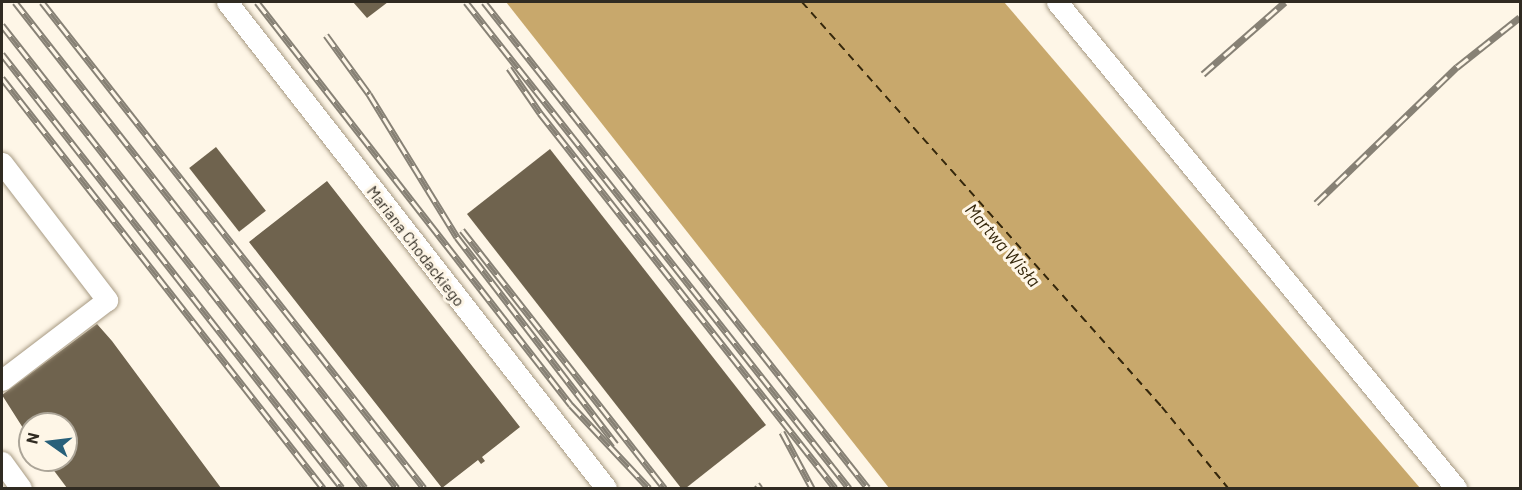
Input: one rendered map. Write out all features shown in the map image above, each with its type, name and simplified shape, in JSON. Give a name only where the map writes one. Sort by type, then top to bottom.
[{"type":"street","name":"Mariana Chodackiego","points":[[227,2],[606,489]]},
{"type":"street","points":[[1057,2],[1456,489]]},
{"type":"street","points":[[2,163],[106,300],[2,380]]},
{"type":"street","points":[[2,462],[21,489]]},
{"type":"water","name":"Martwa Wisła","points":[[506,2],[1004,2],[1420,488],[889,488]]},
{"type":"building","points":[[353,2],[388,2],[367,18]]},
{"type":"building","points":[[216,147],[266,211],[239,232],[189,168]]},
{"type":"building","points":[[550,149],[766,425],[686,488],[681,488],[467,214]]},
{"type":"building","points":[[327,181],[520,427],[482,457],[485,461],[481,464],[478,460],[442,488],[249,242]]},
{"type":"building","points":[[97,324],[221,488],[67,488],[55,472],[78,472],[78,412],[18,412],[18,420],[2,395]]},
{"type":"ferry route","points":[[802,2],[1162,407],[1228,488]]},
{"type":"railway","points":[[15,2],[397,488]]},
{"type":"railway","points":[[42,2],[424,488]]},
{"type":"railway","points":[[257,2],[571,405],[649,488]]},
{"type":"railway","points":[[466,2],[849,488]]},
{"type":"railway","points":[[484,2],[868,488]]},
{"type":"railway","points":[[1203,74],[1285,2]]},
{"type":"railway","points":[[1316,203],[1457,67],[1520,17]]},
{"type":"railway","points":[[2,25],[365,488]]},
{"type":"railway","points":[[326,35],[369,94],[457,237],[616,444]]},
{"type":"railway","points":[[2,54],[342,488]]},
{"type":"railway","points":[[509,68],[540,113],[835,488]]},
{"type":"railway","points":[[2,78],[323,488]]},
{"type":"railway","points":[[462,230],[664,488]]},
{"type":"railway","points":[[782,432],[812,488]]},
{"type":"railway","points":[[757,484],[760,488]]}]
